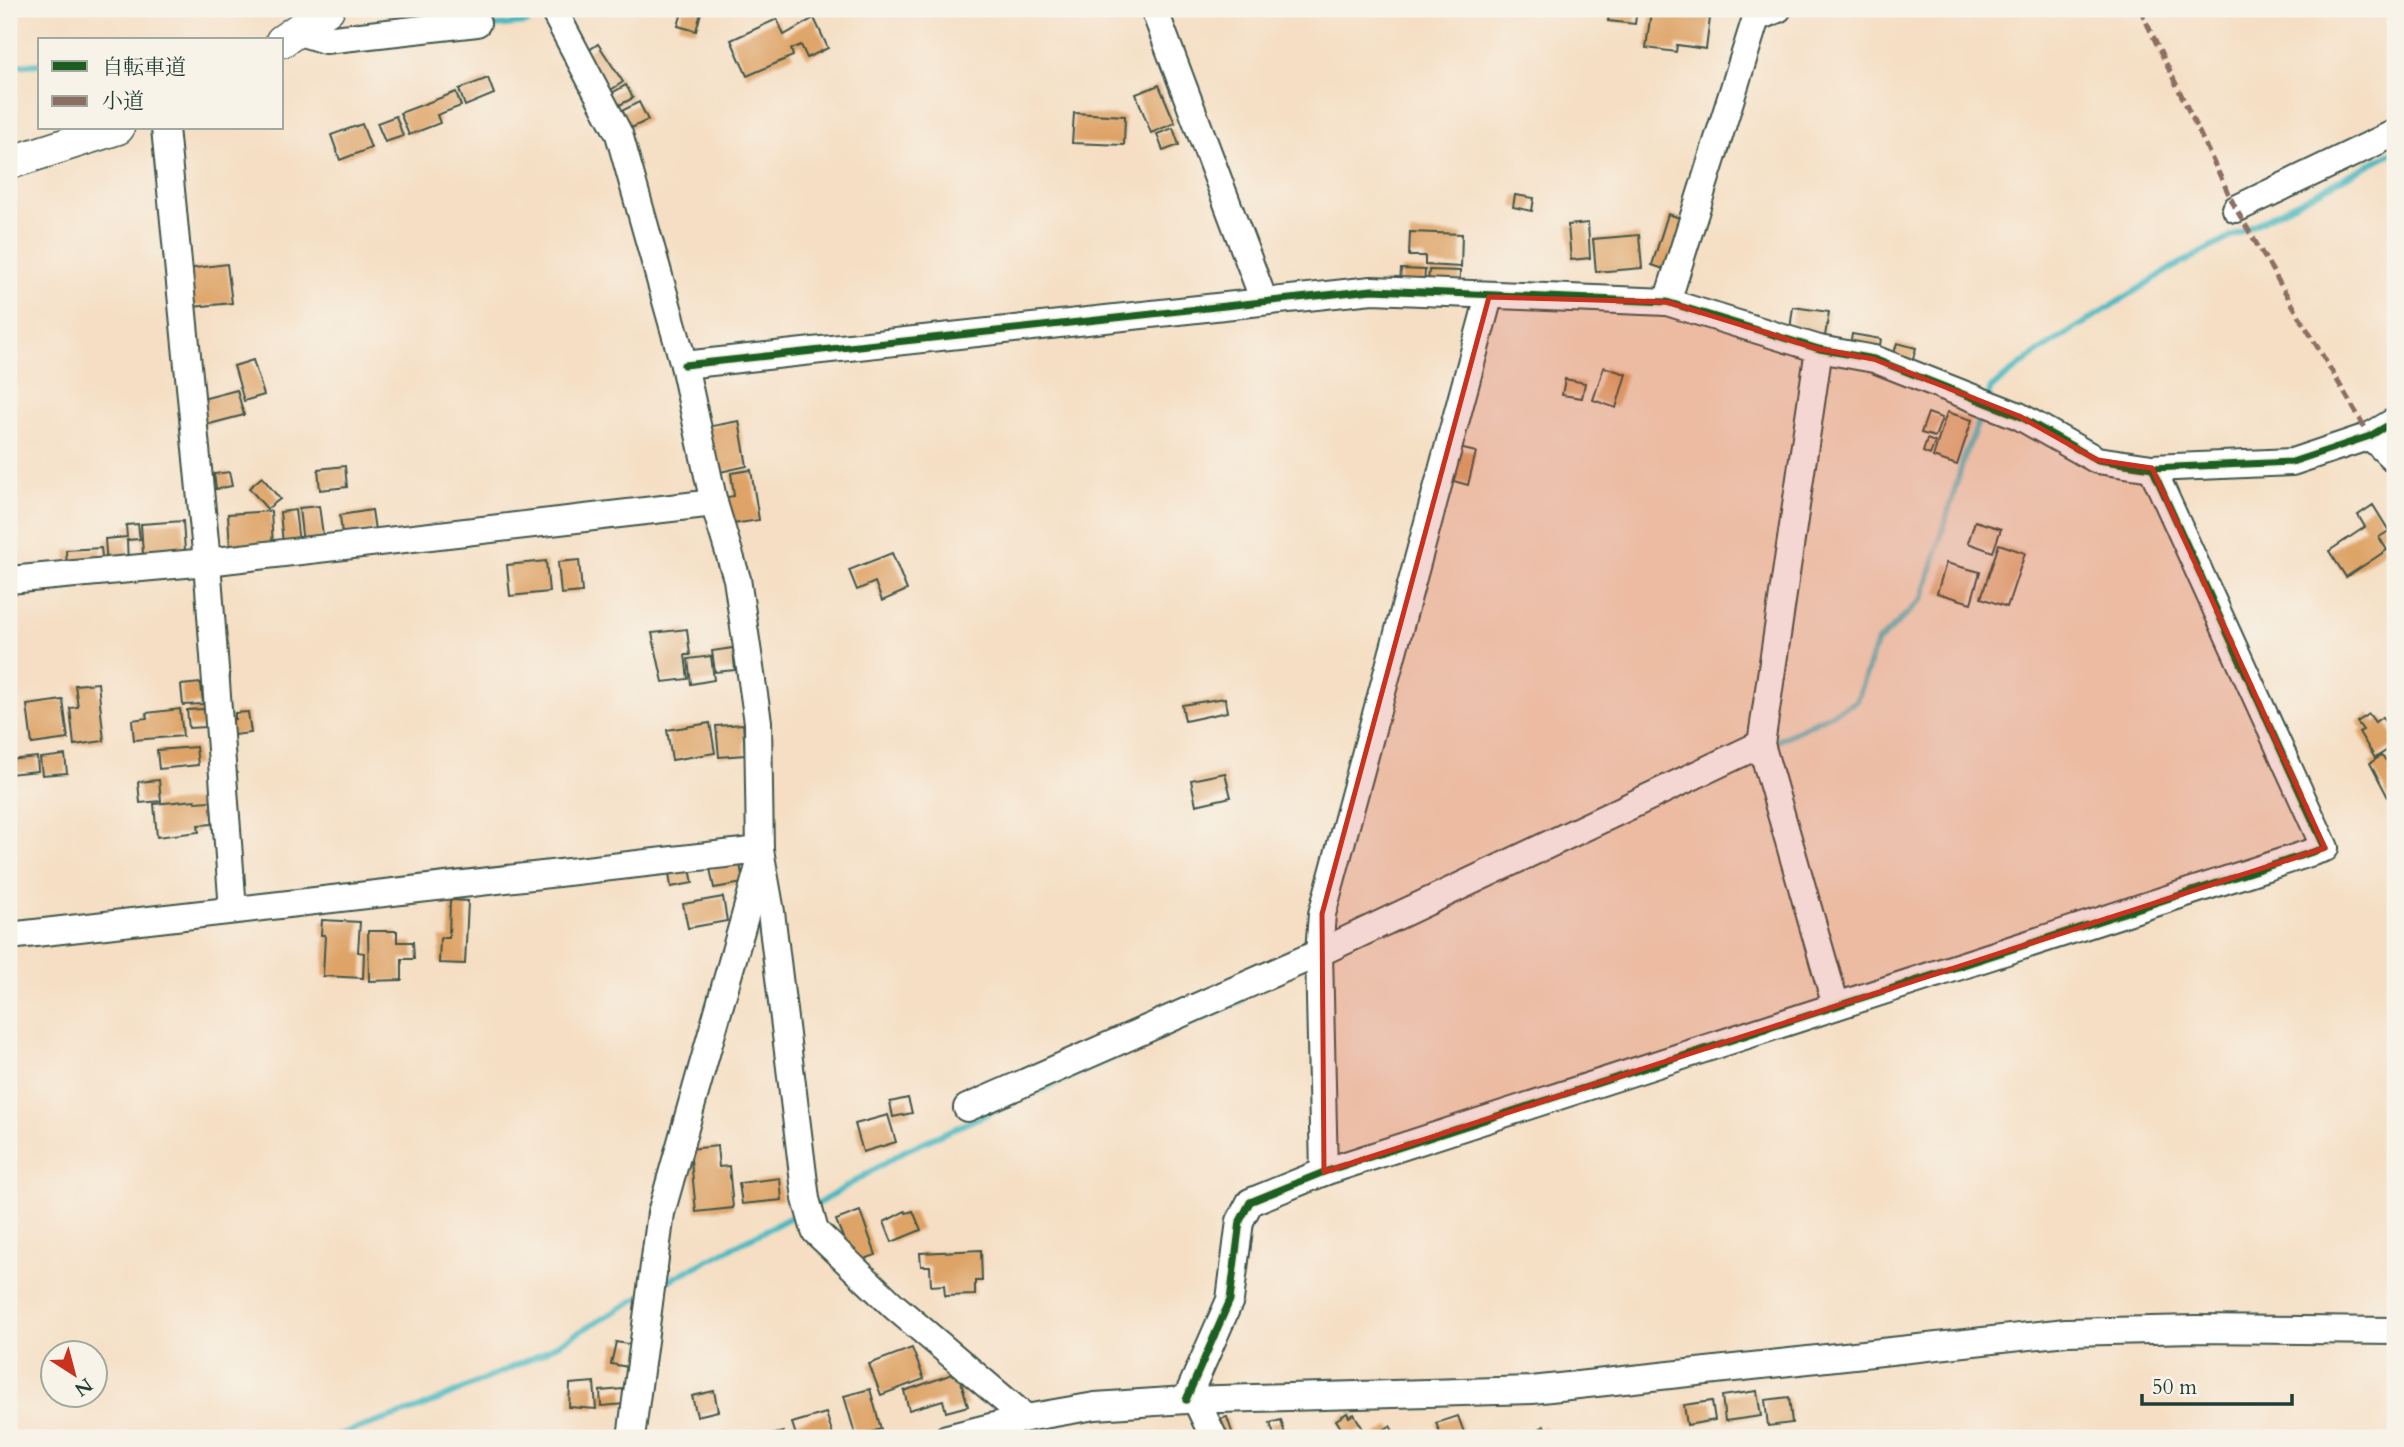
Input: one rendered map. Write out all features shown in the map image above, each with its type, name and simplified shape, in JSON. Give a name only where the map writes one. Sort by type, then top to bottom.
[{"type":"main road","points":[[289,36],[328,9]]},
{"type":"main road","points":[[9,163],[112,130]]},
{"type":"street","points":[[553,9],[619,134],[684,365],[714,503],[737,579],[758,722],[761,854],[771,912],[806,1199],[816,1231],[895,1307],[1026,1418]]},
{"type":"street","points":[[1154,9],[1264,301]]},
{"type":"street","points":[[1668,302],[1756,18],[1778,9]]},
{"type":"street","points":[[289,36],[325,40],[477,23]]},
{"type":"street","points":[[164,130],[207,562],[233,910]]},
{"type":"street","points":[[2236,209],[2395,133]]},
{"type":"street","points":[[684,365],[1372,290],[1489,297],[1668,302],[1819,349],[1874,359],[2007,411],[2097,460],[2152,468],[2292,462],[2370,436],[2395,421]]},
{"type":"street","points":[[1324,1171],[1319,953],[1322,914],[1489,297]]},
{"type":"street","points":[[1819,349],[1761,744],[1836,1006]]},
{"type":"street","points":[[2370,436],[2395,460]]},
{"type":"street","points":[[1191,1400],[1230,1300],[1240,1221],[1250,1202],[1324,1171],[2325,848],[2152,468]]},
{"type":"street","points":[[9,580],[207,562],[714,503]]},
{"type":"street","points":[[967,1108],[1319,953],[1761,744]]},
{"type":"street","points":[[9,936],[761,854]]},
{"type":"street","points":[[631,1438],[661,1213],[761,854]]},
{"type":"street","points":[[947,1438],[1026,1418],[1095,1406],[1191,1400],[1532,1390],[2066,1332],[2194,1329],[2395,1331]]},
{"type":"street","points":[[1191,1400],[1214,1438]]},
{"type":"highlighted area","points":[[1489,297],[1667,302],[1819,349],[1874,359],[2019,416],[2097,460],[2152,468],[2325,848],[1324,1172],[1322,914]]},
{"type":"building","points":[[683,9],[702,9],[696,31],[678,26]]},
{"type":"building","points":[[1610,9],[1637,9],[1635,24],[1608,21]]},
{"type":"building","points":[[1651,11],[1710,18],[1706,49],[1677,45],[1676,52],[1646,48]]},
{"type":"building","points":[[814,18],[828,48],[807,58],[801,45],[791,49],[793,56],[747,76],[731,40],[777,19],[784,35]]},
{"type":"building","points":[[598,44],[623,82],[606,93],[582,55]]},
{"type":"building","points":[[488,78],[494,94],[465,106],[459,89]]},
{"type":"building","points":[[626,85],[633,98],[612,109],[605,97]]},
{"type":"building","points":[[1159,85],[1175,123],[1151,133],[1136,94]]},
{"type":"building","points":[[456,92],[461,106],[437,115],[440,123],[409,135],[400,113]]},
{"type":"building","points":[[639,102],[648,120],[619,134],[610,117]]},
{"type":"building","points":[[1074,113],[1125,116],[1124,145],[1072,143]]},
{"type":"building","points":[[396,116],[403,136],[385,142],[377,123]]},
{"type":"building","points":[[362,124],[371,148],[340,160],[331,135]]},
{"type":"building","points":[[1173,128],[1179,145],[1163,151],[1157,134]]},
{"type":"building","points":[[1515,195],[1534,198],[1532,211],[1513,207]]},
{"type":"building","points":[[1668,214],[1689,221],[1673,272],[1652,265]]},
{"type":"building","points":[[1588,223],[1590,258],[1571,260],[1568,225]]},
{"type":"building","points":[[1410,232],[1462,234],[1461,267],[1425,265],[1425,256],[1409,256]]},
{"type":"building","points":[[1639,235],[1642,268],[1596,272],[1593,239]]},
{"type":"building","points":[[227,264],[232,303],[183,308],[179,270]]},
{"type":"building","points":[[1401,269],[1425,270],[1423,301],[1399,300]]},
{"type":"building","points":[[1429,270],[1460,271],[1459,301],[1427,299]]},
{"type":"building","points":[[1793,307],[1829,312],[1824,342],[1789,337]]},
{"type":"building","points":[[1852,334],[1881,339],[1878,357],[1849,352]]},
{"type":"building","points":[[1897,343],[1916,348],[1910,369],[1891,363]]},
{"type":"building","points":[[253,360],[264,395],[244,401],[234,366]]},
{"type":"building","points":[[1604,367],[1626,374],[1616,408],[1593,400]]},
{"type":"building","points":[[1565,379],[1585,383],[1582,398],[1562,395]]},
{"type":"building","points":[[237,390],[244,415],[198,427],[191,402]]},
{"type":"building","points":[[1947,412],[1972,420],[1957,465],[1933,457]]},
{"type":"building","points":[[1928,413],[1942,418],[1935,437],[1921,433]]},
{"type":"building","points":[[739,421],[747,466],[720,472],[717,455],[707,457],[702,428]]},
{"type":"building","points":[[1927,439],[1935,442],[1930,455],[1923,452]]},
{"type":"building","points":[[1459,448],[1476,452],[1468,485],[1450,480]]},
{"type":"building","points":[[345,466],[347,487],[320,490],[318,469]]},
{"type":"building","points":[[751,470],[759,520],[726,525],[722,498],[734,496],[731,473]]},
{"type":"building","points":[[229,472],[232,486],[216,489],[214,474]]},
{"type":"building","points":[[262,477],[280,499],[267,509],[249,488]]},
{"type":"building","points":[[2373,505],[2389,531],[2379,537],[2387,550],[2346,577],[2329,551],[2365,527],[2358,515]]},
{"type":"building","points":[[319,506],[324,542],[303,544],[299,508]]},
{"type":"building","points":[[295,510],[299,542],[283,544],[280,512]]},
{"type":"building","points":[[372,510],[375,530],[342,535],[340,515]]},
{"type":"building","points":[[271,511],[273,546],[230,549],[228,514]]},
{"type":"building","points":[[183,521],[185,551],[143,554],[141,524]]},
{"type":"building","points":[[1975,521],[2001,529],[1993,552],[1968,543]]},
{"type":"building","points":[[138,524],[140,539],[127,540],[128,563],[107,565],[105,539],[127,537],[126,525]]},
{"type":"building","points":[[1999,544],[2025,553],[2007,607],[1981,598]]},
{"type":"building","points":[[101,548],[103,565],[67,568],[66,550]]},
{"type":"building","points":[[892,553],[907,590],[882,601],[875,582],[857,590],[849,570]]},
{"type":"building","points":[[579,560],[582,592],[561,594],[558,562]]},
{"type":"building","points":[[546,561],[549,592],[510,596],[507,565]]},
{"type":"building","points":[[1946,563],[1980,572],[1971,603],[1937,593]]},
{"type":"building","points":[[687,629],[690,655],[685,655],[688,679],[663,682],[652,633]]},
{"type":"building","points":[[733,648],[735,670],[715,672],[712,651]]},
{"type":"building","points":[[711,656],[714,680],[691,684],[688,659]]},
{"type":"building","points":[[98,683],[104,741],[74,745],[70,708],[78,707],[75,685]]},
{"type":"building","points":[[201,683],[203,704],[183,705],[181,685]]},
{"type":"building","points":[[1225,698],[1227,712],[1185,721],[1182,705]]},
{"type":"building","points":[[63,700],[68,739],[32,744],[27,705]]},
{"type":"building","points":[[180,709],[183,736],[134,740],[132,720],[147,718],[146,713]]},
{"type":"building","points":[[204,709],[206,727],[189,728],[187,710]]},
{"type":"building","points":[[248,712],[251,733],[218,737],[216,721],[235,719],[235,713]]},
{"type":"building","points":[[2369,714],[2375,722],[2382,717],[2395,737],[2395,745],[2375,758],[2359,732],[2363,730],[2357,722]]},
{"type":"building","points":[[710,723],[715,753],[672,760],[667,730]]},
{"type":"building","points":[[743,724],[745,755],[719,757],[716,726]]},
{"type":"building","points":[[196,747],[198,765],[159,769],[157,750]]},
{"type":"building","points":[[65,755],[67,773],[42,775],[40,758]]},
{"type":"building","points":[[2381,756],[2387,761],[2395,756],[2395,800],[2391,803],[2370,763]]},
{"type":"building","points":[[37,757],[38,771],[9,774],[9,760]]},
{"type":"building","points":[[1225,773],[1231,797],[1196,805],[1191,780]]},
{"type":"building","points":[[159,780],[161,801],[140,803],[138,782]]},
{"type":"building","points":[[211,801],[213,824],[198,825],[199,832],[157,837],[154,804]]},
{"type":"building","points":[[740,862],[743,883],[714,888],[710,868]]},
{"type":"building","points":[[690,869],[693,883],[671,887],[669,873]]},
{"type":"building","points":[[723,897],[727,921],[688,928],[683,904]]},
{"type":"building","points":[[450,900],[468,901],[465,964],[439,963],[440,938],[449,938]]},
{"type":"building","points":[[322,920],[360,922],[358,952],[364,953],[363,978],[323,976],[325,935],[321,935]]},
{"type":"building","points":[[368,931],[397,931],[397,942],[413,942],[414,959],[402,959],[402,980],[369,981]]},
{"type":"building","points":[[908,1098],[912,1113],[893,1117],[890,1102]]},
{"type":"building","points":[[888,1115],[896,1142],[863,1152],[855,1124]]},
{"type":"building","points":[[717,1146],[719,1167],[729,1166],[733,1208],[696,1212],[690,1149]]},
{"type":"building","points":[[780,1178],[782,1200],[742,1204],[739,1183]]},
{"type":"building","points":[[860,1211],[876,1255],[853,1263],[836,1220]]},
{"type":"building","points":[[905,1211],[913,1211],[921,1230],[892,1242],[884,1222]]},
{"type":"building","points":[[981,1250],[982,1281],[975,1281],[975,1295],[945,1296],[944,1285],[931,1286],[930,1266],[921,1266],[920,1253]]},
{"type":"building","points":[[616,1342],[633,1345],[628,1367],[611,1364]]},
{"type":"building","points":[[912,1348],[924,1379],[881,1395],[869,1364]]},
{"type":"building","points":[[958,1372],[968,1406],[946,1412],[943,1400],[909,1410],[904,1391]]},
{"type":"building","points":[[594,1382],[596,1409],[569,1407],[570,1384]]},
{"type":"building","points":[[623,1389],[625,1404],[601,1406],[600,1391]]},
{"type":"building","points":[[870,1389],[881,1429],[856,1437],[844,1396]]},
{"type":"building","points":[[714,1391],[718,1411],[697,1416],[692,1396]]},
{"type":"building","points":[[1757,1391],[1761,1416],[1725,1421],[1722,1396]]},
{"type":"building","points":[[1789,1397],[1792,1423],[1768,1426],[1765,1400]]},
{"type":"building","points":[[1712,1401],[1715,1420],[1687,1425],[1684,1405]]},
{"type":"building","points":[[826,1413],[834,1438],[797,1438],[792,1423]]},
{"type":"building","points":[[1347,1413],[1349,1417],[1354,1414],[1363,1429],[1347,1438],[1336,1420]]},
{"type":"building","points":[[1458,1416],[1466,1438],[1442,1438],[1436,1423]]},
{"type":"building","points":[[1227,1417],[1233,1435],[1221,1438],[1209,1422]]},
{"type":"building","points":[[1281,1420],[1286,1438],[1275,1438],[1270,1423]]},
{"type":"building","points":[[1390,1426],[1397,1438],[1371,1438]]},
{"type":"building","points":[[1544,1426],[1553,1438],[1526,1438],[1530,1435]]},
{"type":"building","points":[[729,1432],[731,1438],[710,1438],[710,1437]]},
{"type":"building","points":[[783,1432],[784,1438],[762,1438],[762,1437]]},
{"type":"waterway","points":[[484,27],[527,23]]},
{"type":"waterway","points":[[9,66],[38,64]]},
{"type":"waterway","points":[[1988,397],[1991,388],[2038,352],[2170,269],[2395,151]]},
{"type":"waterway","points":[[1767,746],[1857,701],[1876,644],[1923,598],[1964,458],[1983,410]]},
{"type":"waterway","points":[[816,1205],[906,1150],[1241,1001]]},
{"type":"waterway","points":[[660,1285],[803,1211]]},
{"type":"waterway","points":[[329,1438],[420,1408],[539,1355],[642,1296]]},
{"type":"marked path","points":[[2140,9],[2236,209],[2370,436]]},
{"type":"cycle path","points":[[684,365],[1372,290],[1667,302],[1819,349],[1874,359],[2019,416],[2097,460],[2152,468],[2292,462],[2370,436],[2395,421]]},
{"type":"cycle path","points":[[1186,1400],[1230,1300],[1240,1221],[1250,1202],[1324,1172],[2325,848],[2152,468]]}]
